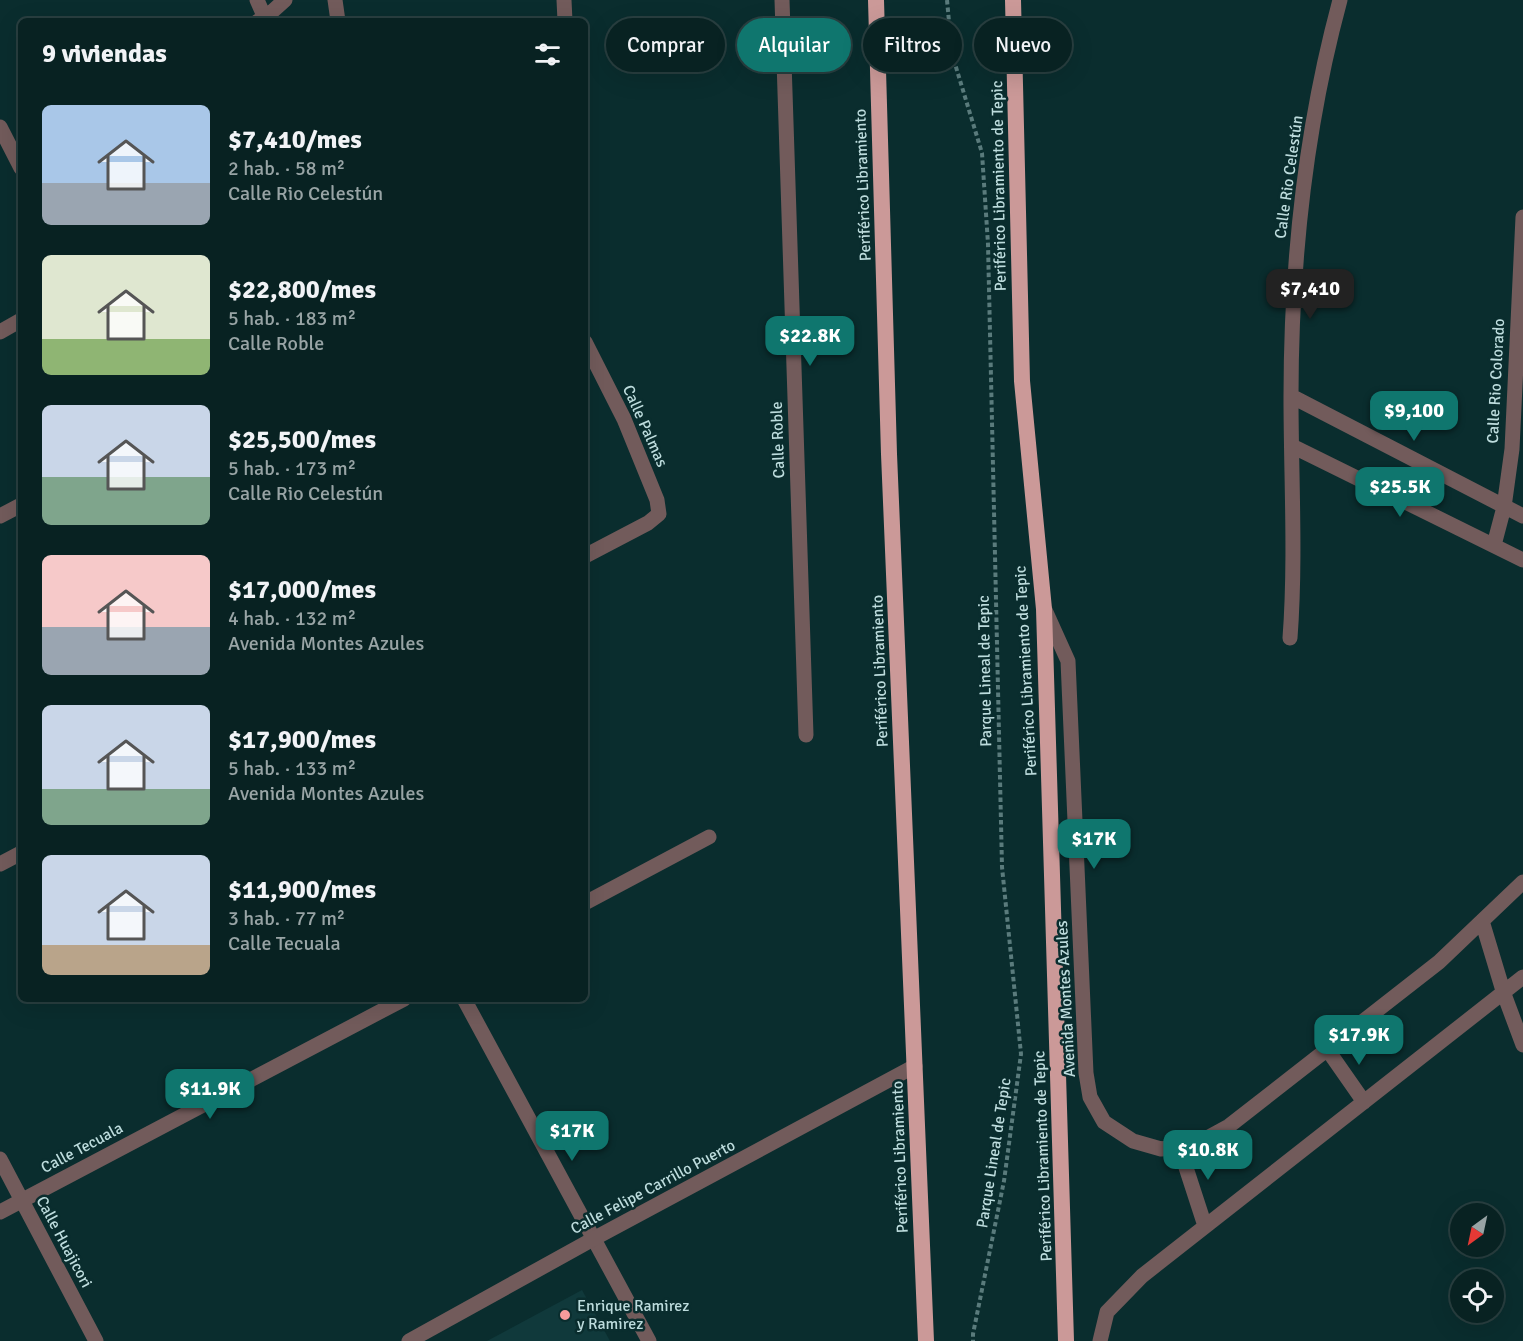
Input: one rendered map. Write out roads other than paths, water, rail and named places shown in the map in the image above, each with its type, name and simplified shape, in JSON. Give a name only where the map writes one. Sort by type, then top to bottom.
[{"type":"highway","name":"Periférico Libramiento","points":[[876,0],[889,454],[926,1341]]},
{"type":"highway","name":"Periférico Libramiento de Tepic","points":[[1013,0],[1022,381],[1044,609],[1066,1341]]},
{"type":"street","points":[[256,0],[262,18]]},
{"type":"street","points":[[263,18],[285,0]]},
{"type":"street","points":[[334,0],[337,18]]},
{"type":"street","points":[[564,0],[565,18]]},
{"type":"street","name":"Calle Roble","points":[[782,0],[806,735]]},
{"type":"street","name":"Calle Rio Celestún","points":[[1290,638],[1293,594],[1291,396],[1295,270],[1311,133],[1340,0]]},
{"type":"street","points":[[0,128],[18,162]]},
{"type":"street","name":"Calle Rio Colorado","points":[[1494,545],[1504,507],[1512,449],[1523,217]]},
{"type":"street","points":[[0,332],[18,322]]},
{"type":"street","name":"Calle Palmas","points":[[588,348],[624,419],[657,500],[659,514],[648,523],[588,554]]},
{"type":"street","points":[[1291,396],[1523,516]]},
{"type":"street","points":[[1292,446],[1523,560]]},
{"type":"street","points":[[0,516],[18,507]]},
{"type":"street","name":"Avenida Montes Azules","points":[[1044,609],[1068,661],[1086,1073],[1090,1097],[1104,1122],[1133,1141],[1161,1149],[1196,1144],[1228,1126],[1439,962],[1523,882]]},
{"type":"street","points":[[588,901],[709,837]]},
{"type":"street","points":[[0,864],[18,855]]},
{"type":"street","points":[[1482,921],[1504,994],[1523,1045]]},
{"type":"street","points":[[1100,1341],[1107,1312],[1142,1276],[1523,977]]},
{"type":"street","name":"Calle Tecuala","points":[[0,1212],[398,1002]]},
{"type":"street","points":[[466,1002],[649,1341]]},
{"type":"street","points":[[1327,1049],[1364,1102]]},
{"type":"street","name":"Calle Felipe Carrillo Puerto","points":[[409,1341],[915,1066]]},
{"type":"street","points":[[1179,1146],[1205,1226]]},
{"type":"street","name":"Calle Huajicori","points":[[0,1159],[96,1341]]},
{"type":"place","name":"Enrique Ramirez y Ramirez","points":[[565,1315]]}]
